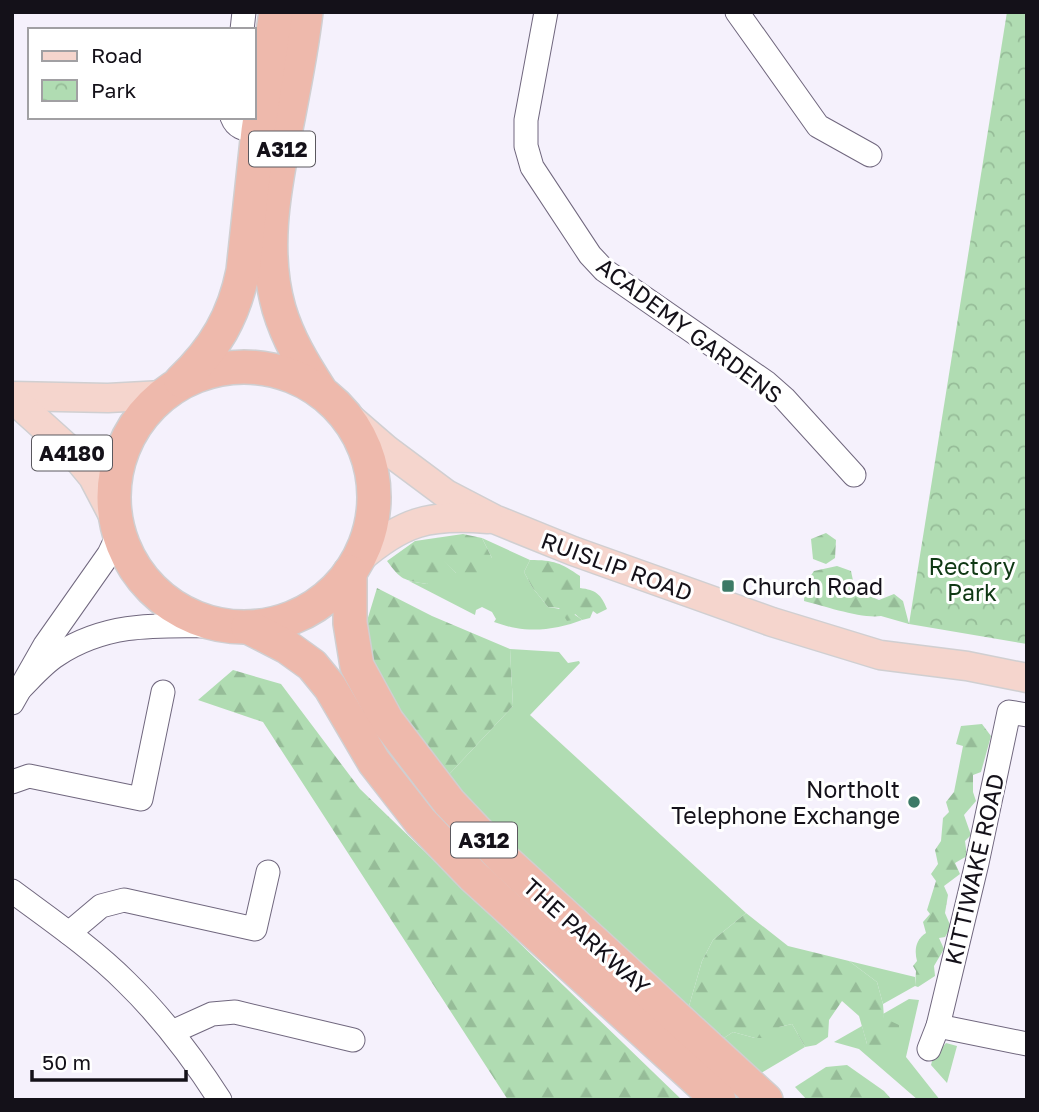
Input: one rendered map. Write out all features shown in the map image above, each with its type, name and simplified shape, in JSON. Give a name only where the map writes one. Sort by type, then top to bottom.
[{"type":"highway","name":"A312","points":[[256,84],[276,12]]},
{"type":"highway","name":"A312","points":[[245,124],[246,251],[240,289],[223,330],[207,355],[151,406],[133,429],[120,460],[114,492],[123,546],[135,569],[159,596],[190,616],[236,627],[272,625],[320,603],[341,584],[354,566],[369,534],[374,507],[372,473],[362,441],[296,352],[279,309],[274,287],[270,243],[275,184],[306,12]]},
{"type":"highway","name":"A312","points":[[169,391],[203,374],[235,367],[267,369],[296,377],[332,402]]},
{"type":"highway","name":"THE PARKWAY","points":[[354,566],[350,623],[357,666],[387,721],[449,802],[502,858],[766,1100]]},
{"type":"highway","name":"THE PARKWAY","points":[[236,627],[287,647],[312,665],[330,687],[374,762],[420,821],[474,877],[719,1100]]},
{"type":"main road","name":"A4180","points":[[12,397],[108,398],[169,391]]},
{"type":"main road","name":"A4180","points":[[12,397],[74,454],[93,477],[118,527]]},
{"type":"main road","name":"RUISLIP ROAD","points":[[332,402],[446,494],[494,519],[573,551],[835,642],[889,657],[967,666],[1027,678]]},
{"type":"main road","name":"RUISLIP ROAD","points":[[354,566],[377,543],[409,525],[427,519],[494,519]]},
{"type":"street","name":"ACADEMY GARDENS","points":[[546,12],[526,120],[526,146],[532,167],[590,255],[604,270],[784,398],[853,475]]},
{"type":"street","points":[[737,12],[818,126],[870,155]]},
{"type":"street","points":[[17,696],[45,645],[110,554],[118,527]]},
{"type":"street","points":[[17,696],[55,655],[98,634],[142,626],[236,627]]},
{"type":"street","points":[[12,782],[29,776],[141,799],[163,692]]},
{"type":"street","name":"KITTIWAKE ROAD","points":[[929,1049],[938,1026],[977,863],[1018,713]]},
{"type":"street","points":[[69,933],[101,906],[124,900],[255,929],[268,872]]},
{"type":"street","points":[[12,891],[69,933],[125,981],[172,1032],[220,1100]]},
{"type":"street","points":[[172,1032],[212,1014],[235,1012],[353,1040]]},
{"type":"street","points":[[938,1026],[1027,1044]]},
{"type":"green space","name":"Rectory Park","points":[[1007,12],[1027,12],[1027,644],[909,624]]},
{"type":"green space","points":[[826,533],[836,540],[835,558],[826,564],[813,559],[811,539]]},
{"type":"green space","points":[[463,534],[482,538],[492,558],[491,574],[470,583],[441,558],[439,574],[427,584],[403,578],[387,561],[415,541]]},
{"type":"green space","points":[[482,538],[530,560],[524,572],[548,607],[570,612],[582,620],[541,629],[510,627],[494,622],[496,619],[492,612],[482,607],[476,610],[475,615],[409,581],[427,584],[441,557],[456,573],[492,558]]},
{"type":"green space","points":[[530,560],[562,565],[580,576],[580,588],[597,594],[607,609],[597,614],[593,611],[590,618],[582,620],[575,614],[572,620],[567,621],[559,608],[548,607],[532,587],[524,572]]},
{"type":"green space","points":[[837,566],[851,571],[855,590],[879,600],[894,594],[903,601],[909,624],[804,601],[805,584],[814,571]]},
{"type":"green space","points":[[377,588],[432,616],[510,649],[513,706],[442,782],[387,704],[363,634]]},
{"type":"green space","points":[[510,649],[559,652],[568,663],[579,661],[530,715],[746,913],[713,940],[702,961],[687,1013],[442,782],[513,706]]},
{"type":"green space","points":[[233,670],[281,684],[360,789],[682,1100],[508,1100],[263,722],[198,700]]},
{"type":"green space","points":[[982,724],[991,736],[981,772],[973,775],[976,801],[964,815],[971,835],[965,841],[967,856],[955,863],[960,874],[944,886],[948,895],[945,913],[951,927],[945,937],[939,938],[944,949],[934,966],[935,976],[918,987],[915,986],[916,971],[913,966],[917,961],[918,942],[926,933],[923,922],[930,914],[927,910],[936,881],[931,874],[938,864],[935,850],[941,841],[943,818],[949,812],[946,802],[954,792],[963,746],[956,744],[961,726]]},
{"type":"green space","points":[[746,913],[788,946],[849,961],[877,982],[884,1018],[899,1025],[899,1045],[880,1049],[867,1044],[859,1016],[842,1001],[829,1020],[828,1037],[816,1045],[805,1047],[792,1024],[779,1027],[776,1038],[755,1038],[733,1032],[718,1042],[687,1013],[702,961],[713,940]]},
{"type":"green space","points":[[849,961],[915,977],[915,986],[883,1004],[877,982]]},
{"type":"green space","points":[[909,999],[919,1000],[906,1057],[940,1100],[918,1100],[859,1049],[834,1042],[862,1026],[867,1044],[884,1018],[883,1014]]},
{"type":"green space","points":[[792,1024],[805,1047],[761,1073],[718,1042],[733,1032],[755,1038]]},
{"type":"green space","points":[[946,1043],[957,1046],[947,1083],[931,1065],[934,1054]]},
{"type":"green space","points":[[847,1065],[884,1091],[892,1100],[807,1100],[795,1087],[826,1067]]},
{"type":"place","name":"Church Road","points":[[728,586]]},
{"type":"place","name":"Northolt Telephone Exchange","points":[[914,802]]}]
